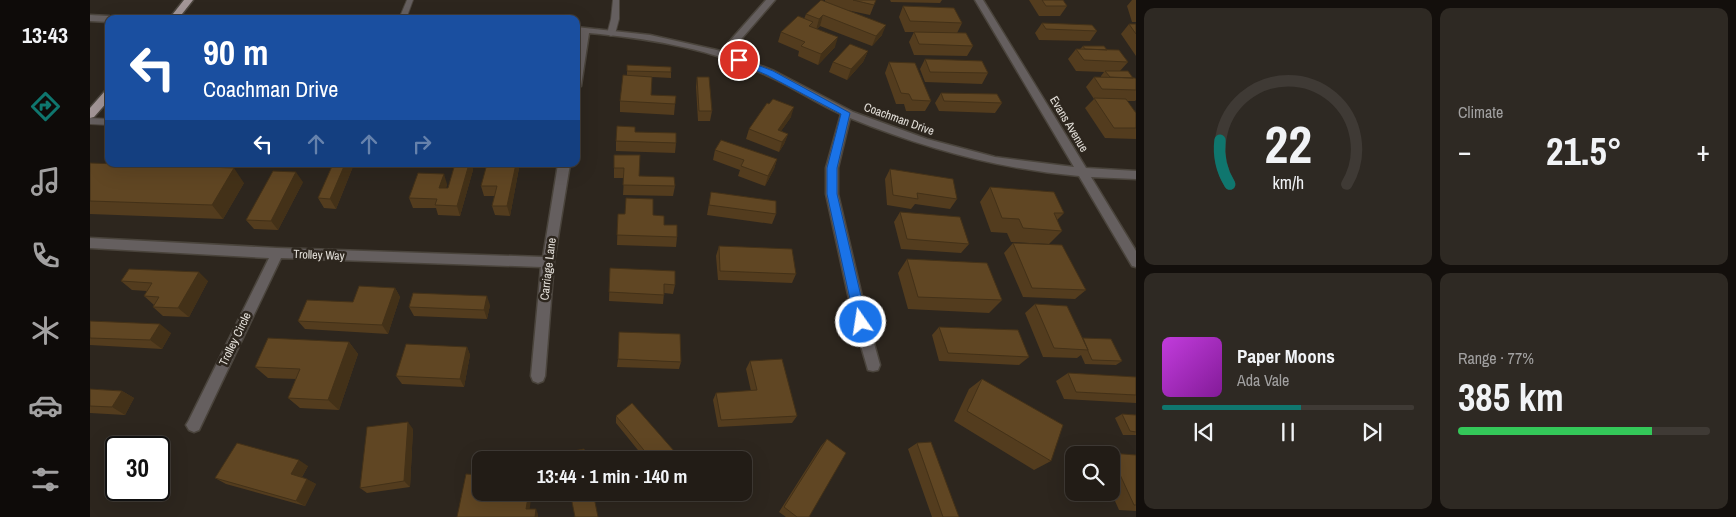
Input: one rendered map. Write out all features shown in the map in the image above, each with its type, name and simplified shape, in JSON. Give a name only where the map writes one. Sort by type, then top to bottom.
[{"type":"main road","points":[[176,15],[189,0]]},
{"type":"main road","points":[[90,115],[105,98]]},
{"type":"street","points":[[723,54],[771,0]]},
{"type":"street","name":"Evans Avenue","points":[[979,0],[1136,262]]},
{"type":"street","points":[[90,18],[105,19]]},
{"type":"street","name":"Coachman Drive","points":[[581,30],[696,47],[723,54],[770,73],[846,113],[949,150],[999,161],[1084,173],[1136,176]]},
{"type":"street","points":[[846,113],[832,168],[832,194],[861,322],[873,365]]},
{"type":"street","name":"Carriage Lane","points":[[538,376],[548,262],[564,167]]},
{"type":"street","name":"Trolley Way","points":[[90,243],[277,253],[548,262]]},
{"type":"street","name":"Trolley Circle","points":[[194,424],[277,253]]},
{"type":"lane","points":[[404,15],[410,0]]},
{"type":"lane","points":[[611,34],[616,18],[616,0]]},
{"type":"lane","points":[[90,121],[105,122]]},
{"type":"building","points":[[821,0],[886,25],[876,36],[823,15],[819,19],[806,14]]},
{"type":"building","points":[[853,0],[876,0],[874,5]]},
{"type":"building","points":[[1042,0],[1063,0],[1067,6],[1046,6]]},
{"type":"building","points":[[903,6],[954,8],[962,23],[910,21]]},
{"type":"building","points":[[798,16],[813,22],[809,26],[838,37],[821,54],[801,46],[805,42],[781,32]]},
{"type":"building","points":[[1042,23],[1092,25],[1097,31],[1046,29]]},
{"type":"building","points":[[1129,24],[1136,24],[1136,34]]},
{"type":"building","points":[[914,32],[966,33],[973,46],[919,44]]},
{"type":"building","points":[[850,44],[868,51],[851,69],[833,62]]},
{"type":"building","points":[[1083,46],[1104,46],[1107,50],[1085,49]]},
{"type":"building","points":[[1076,49],[1119,50],[1128,62],[1084,60]]},
{"type":"building","points":[[925,59],[982,61],[988,73],[930,72]]},
{"type":"building","points":[[889,62],[915,63],[931,101],[912,100],[909,94],[901,93]]},
{"type":"building","points":[[627,65],[671,67],[671,72],[627,71]]},
{"type":"building","points":[[1105,71],[1128,71],[1133,78],[1110,77]]},
{"type":"building","points":[[623,75],[652,77],[651,95],[676,96],[675,104],[620,101]]},
{"type":"building","points":[[697,77],[709,77],[712,111],[699,111]]},
{"type":"building","points":[[1094,77],[1135,78],[1136,90],[1102,89]]},
{"type":"building","points":[[941,93],[997,94],[1002,103],[944,101]]},
{"type":"building","points":[[1094,98],[1126,99],[1136,113],[1136,128],[1114,128]]},
{"type":"building","points":[[773,99],[794,107],[778,130],[788,134],[782,142],[749,129],[767,103],[769,104]]},
{"type":"building","points":[[617,126],[635,127],[635,132],[676,133],[676,143],[616,141]]},
{"type":"building","points":[[721,140],[777,159],[768,176],[741,166],[744,160],[715,150]]},
{"type":"building","points":[[614,155],[640,155],[639,176],[674,177],[675,186],[623,185],[624,168],[614,168]]},
{"type":"building","points":[[90,163],[105,164],[105,167],[234,168],[212,205],[90,201]]},
{"type":"building","points":[[332,167],[344,167],[330,199],[318,198]]},
{"type":"building","points":[[454,167],[468,167],[457,206],[435,205],[437,199],[409,198],[418,173],[444,174],[439,188],[448,188]]},
{"type":"building","points":[[486,167],[515,167],[507,206],[492,206],[497,186],[481,186]]},
{"type":"building","points":[[890,169],[953,179],[957,199],[917,193],[918,199],[893,195]]},
{"type":"building","points":[[273,171],[296,172],[271,221],[246,220]]},
{"type":"building","points":[[990,187],[1054,192],[1064,213],[1054,213],[1062,231],[1023,228],[1019,219],[1002,218]]},
{"type":"building","points":[[711,192],[776,201],[776,214],[709,205]]},
{"type":"building","points":[[626,198],[653,199],[653,215],[664,216],[664,225],[677,225],[677,237],[617,235],[618,214],[625,214]]},
{"type":"building","points":[[900,212],[960,217],[969,244],[907,239]]},
{"type":"building","points":[[1013,243],[1062,245],[1086,290],[1032,288]]},
{"type":"building","points":[[719,246],[792,249],[796,274],[720,271]]},
{"type":"building","points":[[907,259],[987,263],[1002,300],[918,297]]},
{"type":"building","points":[[610,268],[675,271],[675,285],[664,284],[664,295],[609,292]]},
{"type":"building","points":[[129,269],[199,272],[178,308],[153,307],[159,297],[144,296],[152,283],[121,281]]},
{"type":"building","points":[[359,286],[395,288],[382,325],[298,321],[307,300],[353,302]]},
{"type":"building","points":[[413,293],[487,296],[484,310],[409,307]]},
{"type":"building","points":[[1035,304],[1067,306],[1088,350],[1054,348]]},
{"type":"building","points":[[90,321],[160,324],[150,340],[90,338]]},
{"type":"building","points":[[939,327],[1018,330],[1029,357],[948,353]]},
{"type":"building","points":[[619,332],[680,334],[681,362],[618,359]]},
{"type":"building","points":[[268,338],[349,342],[328,400],[288,398],[300,369],[255,367]]},
{"type":"building","points":[[1083,338],[1111,339],[1122,361],[1092,360]]},
{"type":"building","points":[[406,344],[467,347],[460,379],[396,376]]},
{"type":"building","points":[[782,359],[797,416],[721,420],[716,393],[757,390],[750,361]]},
{"type":"building","points":[[1068,373],[1136,377],[1136,395],[1076,392]]},
{"type":"building","points":[[982,379],[1063,425],[1051,461],[967,411]]},
{"type":"building","points":[[90,389],[122,391],[112,407],[90,406]]},
{"type":"building","points":[[632,403],[674,451],[645,451],[616,416]]},
{"type":"building","points":[[1122,414],[1136,415],[1136,432],[1130,431]]},
{"type":"building","points":[[408,422],[404,481],[360,488],[367,427]]},
{"type":"building","points":[[827,439],[846,453],[809,517],[797,517],[784,507]]},
{"type":"building","points":[[931,442],[959,517],[943,517],[917,443]]},
{"type":"building","points":[[237,443],[299,460],[291,474],[307,479],[296,501],[215,478]]},
{"type":"building","points":[[1120,454],[1136,455],[1136,505],[1134,505],[1120,475]]},
{"type":"building","points":[[466,474],[472,474],[472,501],[527,501],[526,509],[536,509],[535,517],[457,517]]},
{"type":"building","points":[[572,501],[595,501],[598,517],[575,517]]},
{"type":"route","points":[[739,60],[770,73],[846,113],[832,168],[832,194],[861,322]]}]
